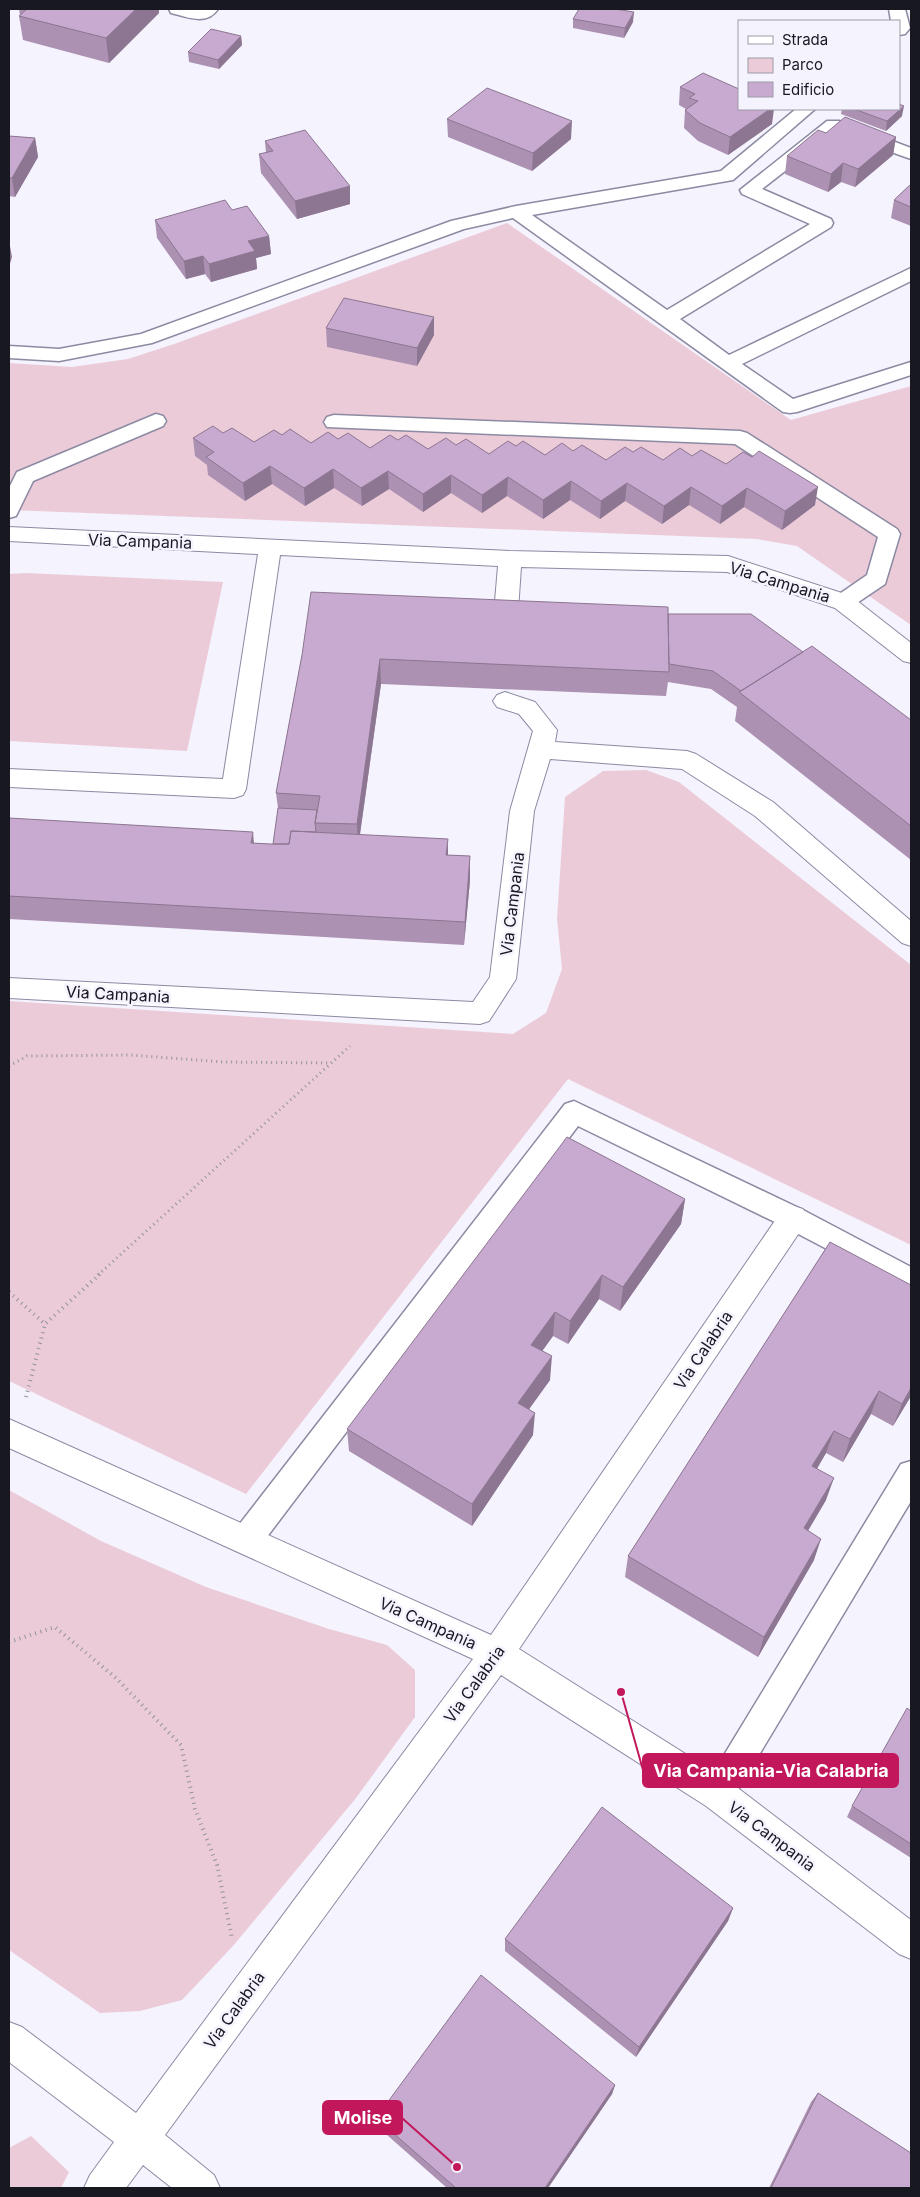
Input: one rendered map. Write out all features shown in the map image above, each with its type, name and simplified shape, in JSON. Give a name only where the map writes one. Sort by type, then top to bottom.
[{"type":"street","name":"Via Campania","points":[[9,534],[510,559],[728,564],[843,602],[911,655]]},
{"type":"street","points":[[9,778],[234,789],[270,546]]},
{"type":"street","points":[[505,625],[510,559]]},
{"type":"street","points":[[504,701],[527,708],[545,730],[541,750],[687,760],[764,809],[911,936]]},
{"type":"street","name":"Via Campania","points":[[9,988],[480,1013],[503,979],[522,811],[541,750]]},
{"type":"street","name":"Via Calabria","points":[[103,2188],[497,1654],[793,1218]]},
{"type":"street","name":"Via Campania","points":[[12,1435],[497,1654],[718,1794],[911,1942]]},
{"type":"street","points":[[9,2040],[139,2138],[201,2188]]},
{"type":"lane","points":[[177,9],[198,14],[210,9]]},
{"type":"lane","points":[[9,352],[59,355],[145,339],[458,225],[516,212],[727,176],[805,110]]},
{"type":"lane","points":[[666,319],[824,223],[749,190],[834,125],[911,154]]},
{"type":"lane","points":[[516,212],[790,407],[911,368]]},
{"type":"lane","points":[[728,363],[911,274]]},
{"type":"lane","points":[[9,511],[24,477],[156,421]]},
{"type":"lane","points":[[334,422],[740,438],[889,534],[877,579],[843,602]]},
{"type":"lane","points":[[246,1540],[574,1112],[793,1218],[911,1281]]},
{"type":"lane","points":[[718,1794],[911,1474]]},
{"type":"path","points":[[12,1435],[45,1324],[390,1009]]},
{"type":"path","points":[[9,1066],[27,1056],[130,1054],[223,1062],[332,1063]]},
{"type":"path","points":[[9,1292],[45,1324]]},
{"type":"path","points":[[9,1642],[55,1627],[116,1678],[181,1745],[195,1809],[217,1865],[233,1946],[256,1979]]},
{"type":"green space","points":[[507,223],[791,420],[911,386],[911,625],[797,546],[757,539],[9,510],[9,363],[72,367],[128,359]]},
{"type":"green space","points":[[26,573],[223,582],[187,751],[9,741],[9,574]]},
{"type":"green space","points":[[646,770],[679,782],[911,965],[911,1245],[568,1079],[246,1494],[9,1381],[9,1001],[513,1034],[546,1013],[562,969],[557,919],[565,797],[603,771]]},
{"type":"green space","points":[[9,1490],[101,1541],[206,1587],[329,1629],[387,1645],[415,1670],[415,1717],[356,1798],[233,1946],[182,2000],[140,2011],[100,2013],[9,1950]]},
{"type":"green space","points":[[31,2136],[69,2172],[61,2188],[9,2188],[9,2148]]},
{"type":"building","points":[[27,9],[136,9],[106,38],[19,16]]},
{"type":"building","points":[[579,9],[615,9],[634,12],[625,28],[573,19]]},
{"type":"building","points":[[211,29],[241,36],[218,60],[188,52]]},
{"type":"building","points":[[703,73],[738,89],[738,110],[769,110],[730,137],[700,123],[685,110],[698,101],[689,98],[695,94],[680,87]]},
{"type":"building","points":[[487,88],[572,121],[533,153],[447,119]]},
{"type":"building","points":[[857,110],[899,110],[887,121]]},
{"type":"building","points":[[845,117],[896,137],[858,169],[843,163],[831,174],[787,156],[818,130],[826,133]]},
{"type":"building","points":[[305,130],[350,186],[295,201],[259,154],[273,151],[265,141]]},
{"type":"building","points":[[9,136],[35,138],[12,178],[9,178]]},
{"type":"building","points":[[911,184],[911,207],[894,200]]},
{"type":"building","points":[[225,200],[232,210],[247,206],[269,236],[248,241],[255,251],[209,264],[203,256],[184,261],[155,220]]},
{"type":"building","points":[[344,298],[434,317],[417,348],[326,328]]},
{"type":"building","points":[[213,426],[223,433],[232,428],[254,442],[274,430],[282,435],[290,429],[311,443],[328,432],[338,439],[348,433],[370,448],[390,435],[398,440],[406,435],[428,449],[446,438],[456,445],[466,439],[489,454],[508,441],[516,446],[523,441],[545,455],[562,443],[573,451],[582,445],[606,460],[625,447],[633,452],[641,447],[663,460],[680,448],[692,456],[701,450],[726,464],[743,452],[752,457],[759,451],[818,487],[785,511],[747,488],[722,506],[691,487],[664,506],[627,483],[601,501],[571,481],[543,500],[508,477],[482,495],[451,475],[423,494],[388,471],[361,488],[333,469],[304,488],[270,466],[243,483],[206,457],[214,452],[193,438]]},
{"type":"building","points":[[311,592],[668,607],[669,672],[380,659],[357,824],[315,823],[320,796],[276,793],[302,655]]},
{"type":"building","points":[[668,614],[751,614],[803,652],[741,691],[713,671],[669,664]]},
{"type":"building","points":[[812,646],[911,720],[911,826],[739,692]]},
{"type":"building","points":[[278,808],[317,810],[316,832],[291,831],[289,844],[273,844]]},
{"type":"building","points":[[9,818],[253,832],[251,843],[270,844],[289,844],[291,831],[448,839],[446,855],[470,856],[465,922],[9,896]]},
{"type":"building","points":[[567,1137],[685,1199],[623,1287],[602,1275],[570,1321],[555,1312],[531,1345],[552,1356],[518,1403],[535,1413],[472,1504],[347,1429]]},
{"type":"building","points":[[830,1242],[911,1285],[911,1388],[902,1404],[879,1391],[850,1439],[834,1431],[812,1466],[834,1478],[804,1528],[821,1539],[764,1637],[628,1556]]},
{"type":"building","points":[[907,1708],[911,1711],[911,1844],[852,1806]]},
{"type":"building","points":[[602,1807],[733,1908],[639,2047],[505,1939]]},
{"type":"building","points":[[481,1975],[615,2085],[545,2188],[456,2188],[376,2118]]},
{"type":"building","points":[[818,2093],[911,2153],[911,2188],[771,2188]]},
{"type":"place","name":"Via Campania-Via Calabria","points":[[621,1692]]},
{"type":"place","name":"Molise","points":[[457,2167]]}]
